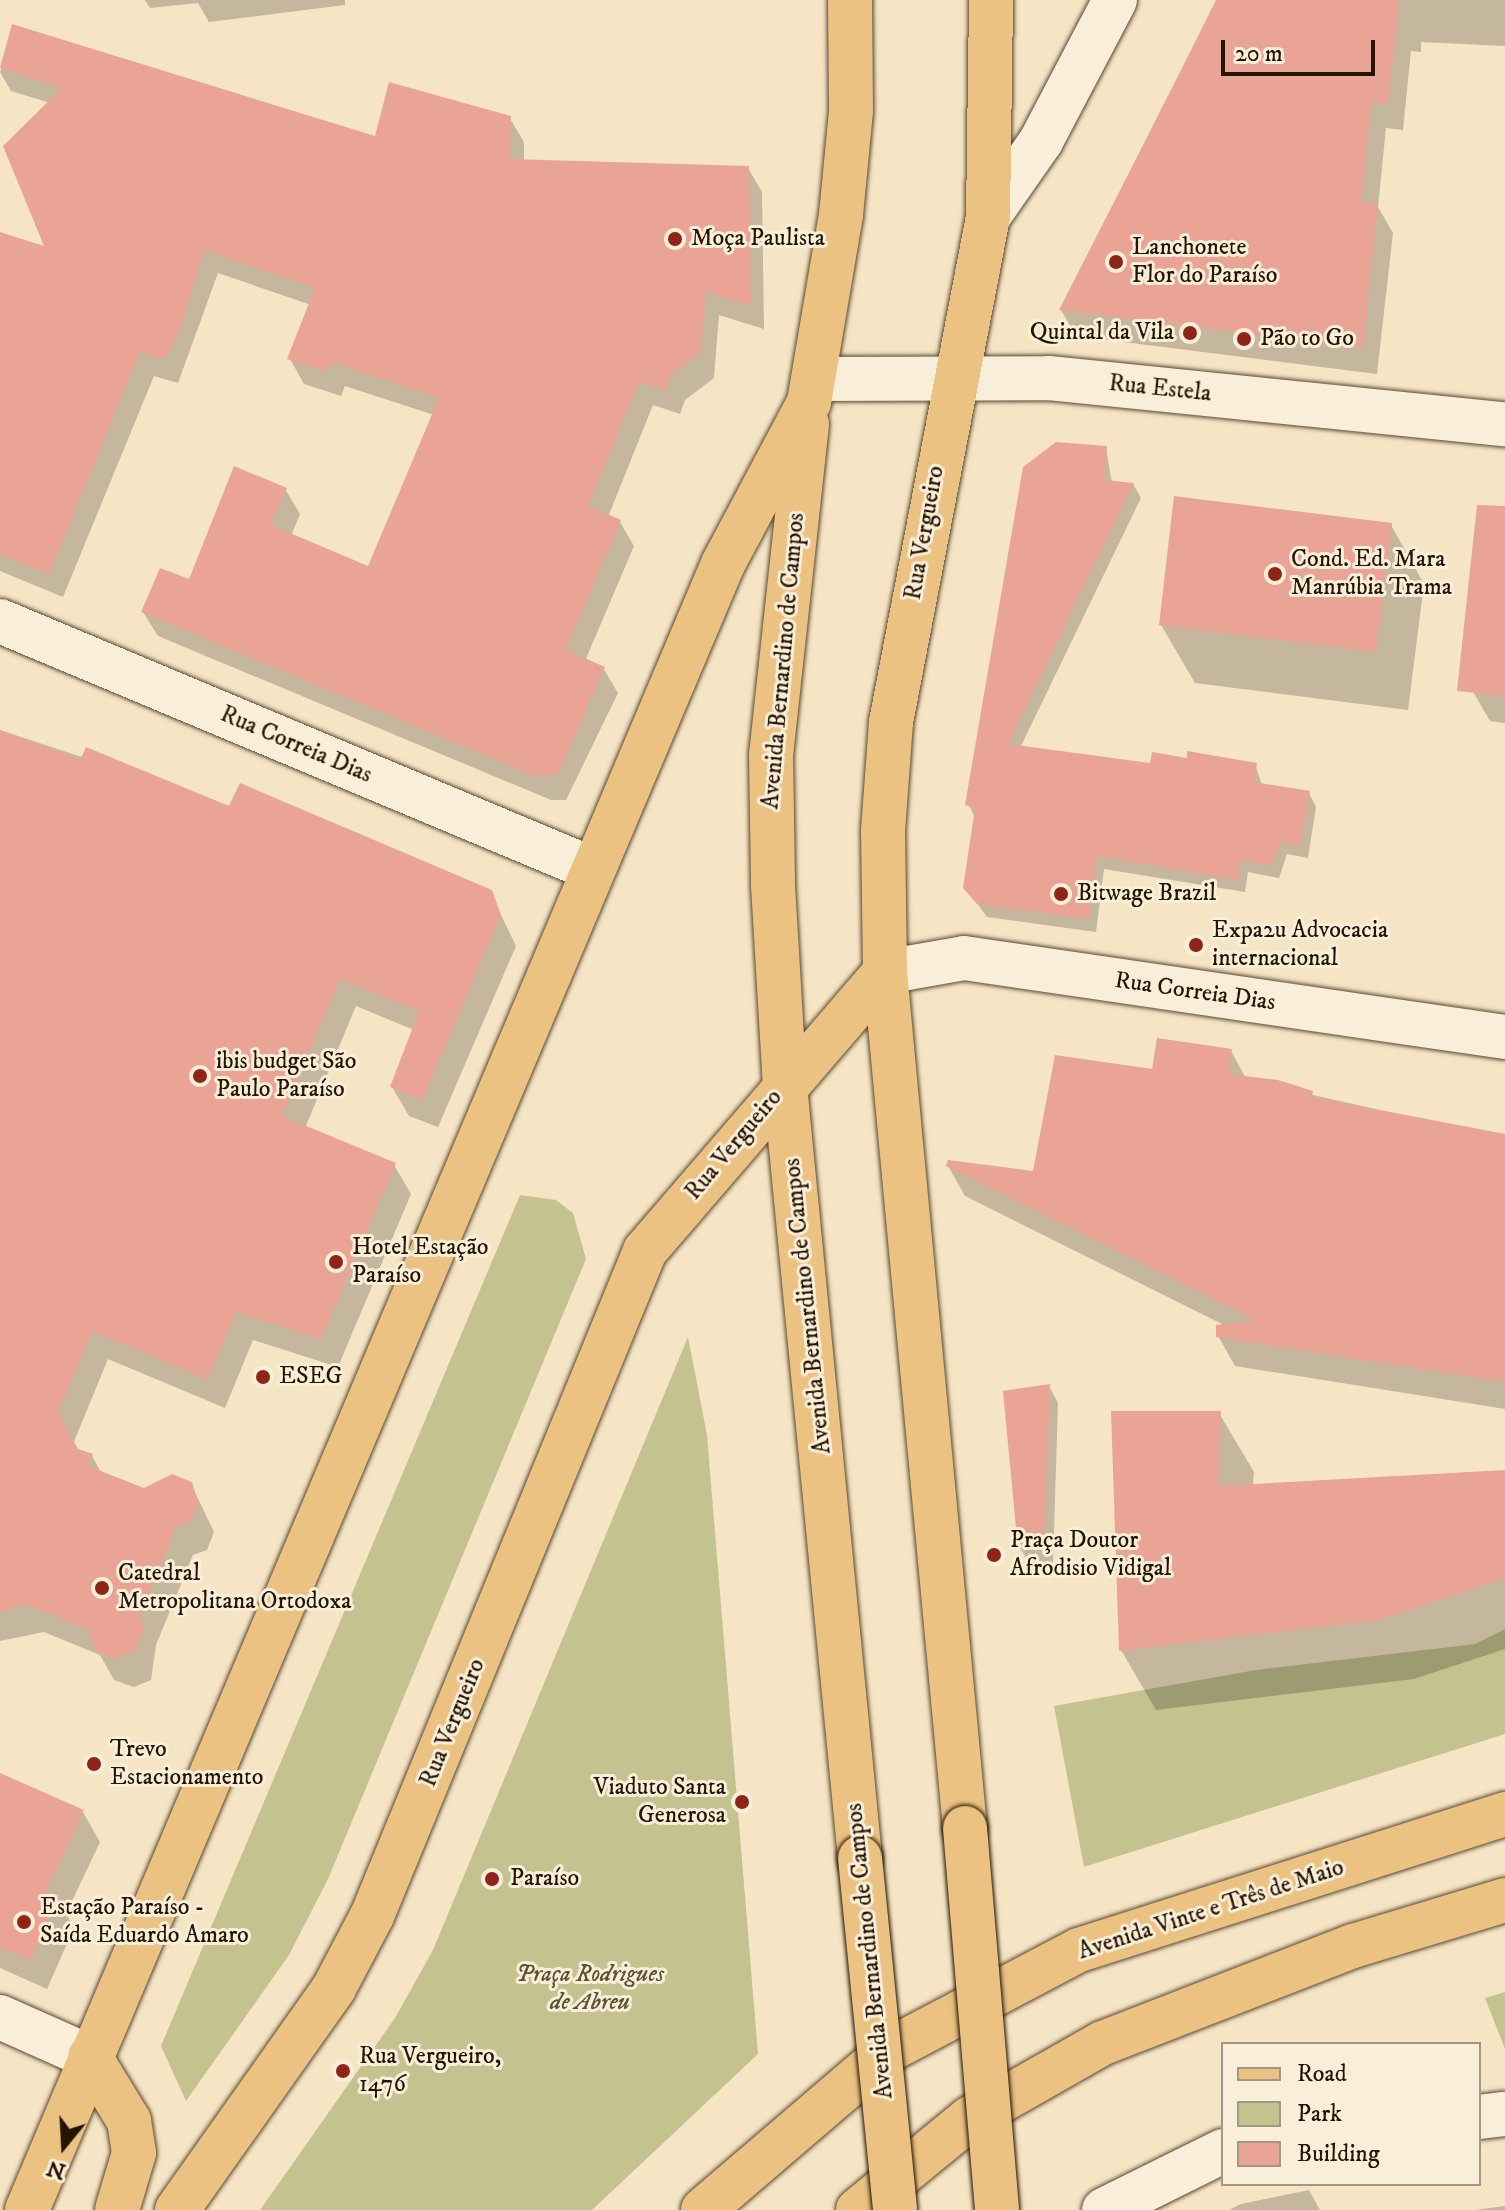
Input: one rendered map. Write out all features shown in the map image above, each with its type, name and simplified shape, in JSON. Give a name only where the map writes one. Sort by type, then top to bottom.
[{"type":"main road","points":[[27,2210],[723,564],[812,391],[851,111],[850,0]]},
{"type":"main road","name":"Rua Vergueiro","points":[[177,2210],[334,1988],[372,1916],[645,1251],[885,972],[883,831],[891,722],[953,382],[988,217],[991,0]]},
{"type":"main road","name":"Avenida Bernardino de Campos","points":[[812,391],[771,754],[785,1086],[895,2210]]},
{"type":"main road","points":[[885,972],[965,1828],[997,2210]]},
{"type":"main road","name":"Avenida Vinte e Três de Maio","points":[[703,2210],[891,2049],[1079,1950],[1505,1814]]},
{"type":"main road","points":[[858,2210],[969,2119],[1103,2043],[1353,1946],[1505,1900]]},
{"type":"main road","points":[[90,2057],[129,2121],[134,2153],[117,2210]]},
{"type":"street","points":[[988,217],[1041,141],[1115,0]]},
{"type":"street","name":"Rua Estela","points":[[812,391],[1049,378],[1505,424]]},
{"type":"street","name":"Rua Correia Dias","points":[[0,621],[592,869]]},
{"type":"street","name":"Rua Correia Dias","points":[[885,972],[964,958],[1505,1037]]},
{"type":"street","points":[[0,2017],[90,2057]]},
{"type":"street","points":[[1481,2117],[1505,2114]]},
{"type":"street","points":[[1104,2210],[1221,2152]]},
{"type":"green space","points":[[520,1195],[556,1200],[573,1213],[586,1259],[328,1879],[289,1955],[186,2101],[161,2046]]},
{"type":"green space","name":"Praça Rodrigues de Abreu","points":[[688,1337],[707,1435],[758,2054],[592,2210],[260,2210],[395,2018],[433,1950]]},
{"type":"green space","points":[[1505,1629],[1505,1734],[1084,1867],[1054,1706],[1256,1670],[1475,1644]]},
{"type":"green space","points":[[1505,1992],[1505,2049],[1485,1998]]},
{"type":"building","points":[[1217,0],[1399,0],[1388,104],[1371,102],[1361,202],[1378,204],[1363,348],[1059,310]]},
{"type":"building","points":[[12,24],[375,136],[389,82],[511,116],[510,159],[749,166],[751,306],[706,292],[701,352],[671,375],[666,390],[639,382],[588,506],[621,520],[566,650],[605,667],[558,774],[535,776],[141,612],[160,568],[189,579],[234,466],[287,488],[271,525],[368,566],[439,398],[331,362],[327,372],[287,359],[315,288],[204,250],[178,337],[165,359],[140,352],[49,574],[0,554],[0,232],[44,246],[3,146],[62,88],[0,68]]},
{"type":"building","points":[[1056,442],[1107,446],[1104,480],[1134,483],[1008,744],[1150,763],[1152,752],[1187,758],[1187,751],[1257,763],[1254,782],[1310,791],[1300,846],[1280,842],[1272,866],[1241,860],[1238,880],[1097,856],[1089,919],[977,904],[963,888],[975,808],[965,805],[1023,467]]},
{"type":"building","name":"Cond. Ed. Mara Manrúbia Trama","points":[[1174,496],[1392,523],[1376,652],[1159,625]]},
{"type":"building","points":[[1477,505],[1505,506],[1505,696],[1457,691]]},
{"type":"building","points":[[0,730],[80,760],[86,747],[229,806],[240,783],[492,890],[501,915],[422,1100],[390,1087],[419,1011],[340,979],[282,1116],[396,1163],[321,1339],[236,1312],[208,1380],[92,1331],[58,1413],[78,1449],[93,1454],[88,1466],[144,1488],[172,1474],[192,1482],[198,1502],[191,1521],[177,1526],[140,1615],[144,1629],[135,1651],[117,1659],[95,1651],[89,1630],[26,1604],[0,1612]]},
{"type":"building","points":[[1157,1038],[1232,1049],[1228,1074],[1278,1080],[1313,1091],[1312,1097],[1505,1134],[1505,1382],[1216,1337],[1216,1325],[1255,1320],[946,1166],[948,1160],[1033,1171],[1055,1055],[1152,1069]]},
{"type":"building","points":[[1050,1384],[1044,1548],[1018,1549],[1003,1391]]},
{"type":"building","points":[[1111,1411],[1221,1411],[1218,1486],[1505,1470],[1505,1578],[1379,1620],[1119,1651]]},
{"type":"building","points":[[0,1773],[84,1810],[46,1891],[59,1897],[30,1960],[0,1947]]},
{"type":"place","name":"Moça Paulista","points":[[675,239]]},
{"type":"place","name":"Lanchonete Flor do Paraíso","points":[[1116,262]]},
{"type":"place","name":"Quintal da Vila","points":[[1190,333]]},
{"type":"place","name":"Pão to Go","points":[[1244,339]]},
{"type":"place","name":"Cond. Ed. Mara Manrúbia Trama","points":[[1275,574]]},
{"type":"place","name":"Bitwage Brazil","points":[[1061,894]]},
{"type":"place","name":"Expa2u Advocacia internacional","points":[[1196,945]]},
{"type":"place","name":"ibis budget São Paulo Paraíso","points":[[200,1076]]},
{"type":"place","name":"Hotel Estação Paraíso","points":[[336,1262]]},
{"type":"place","name":"ESEG","points":[[263,1377]]},
{"type":"place","name":"Praça Doutor Afrodisio Vidigal","points":[[994,1555]]},
{"type":"place","name":"Catedral Metropolitana Ortodoxa","points":[[102,1588]]},
{"type":"place","name":"Trevo Estacionamento","points":[[94,1764]]},
{"type":"place","name":"Viaduto Santa Generosa","points":[[742,1802]]},
{"type":"place","name":"Paraíso","points":[[492,1879]]},
{"type":"place","name":"Estação Paraíso - Saída Eduardo Amaro","points":[[24,1922]]},
{"type":"place","name":"Rua Vergueiro, 1476","points":[[343,2071]]}]
